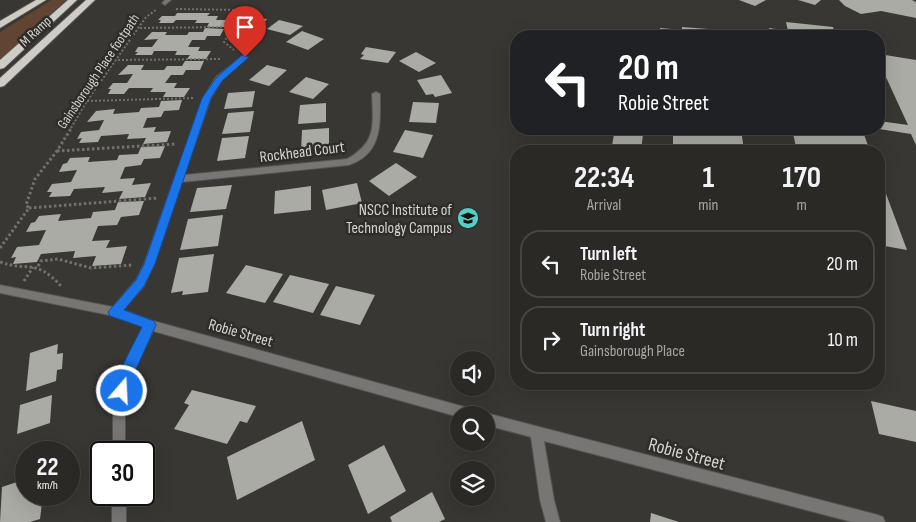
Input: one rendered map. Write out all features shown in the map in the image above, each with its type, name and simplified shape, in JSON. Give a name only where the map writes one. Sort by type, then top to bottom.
[{"type":"highway","points":[[0,25],[42,0]]},
{"type":"highway","points":[[0,66],[73,0]]},
{"type":"highway","name":"M Ramp","points":[[0,84],[91,0]]},
{"type":"street","points":[[114,312],[140,283],[149,264],[207,98],[219,80],[245,57]]},
{"type":"street","name":"Rockhead Court","points":[[179,179],[349,162],[365,152],[376,137],[376,94]]},
{"type":"street","name":"Robie Street","points":[[0,289],[114,312],[150,325],[450,409]]},
{"type":"street","points":[[119,441],[119,404],[125,377],[150,325]]},
{"type":"street","name":"Robie Street","points":[[495,422],[878,522]]},
{"type":"street","points":[[537,434],[547,500],[553,522]]},
{"type":"street","points":[[119,506],[119,522]]},
{"type":"path","name":"Gainsborough Place footpath","points":[[0,248],[29,208],[26,205],[35,179],[57,151],[88,101],[140,28],[146,16],[166,1],[169,9],[240,10],[242,12],[232,27],[225,44],[245,57]]},
{"type":"path","points":[[140,28],[232,27]]},
{"type":"path","points":[[117,60],[205,60]]},
{"type":"path","points":[[88,101],[181,99]]},
{"type":"path","points":[[57,151],[162,145]]},
{"type":"path","points":[[29,208],[145,198]]},
{"type":"path","points":[[38,266],[41,261],[58,259],[91,268],[120,265]]},
{"type":"path","points":[[0,262],[13,267],[38,266]]},
{"type":"path","points":[[38,266],[42,271],[56,279],[61,286],[68,288]]},
{"type":"shaded area","points":[[51,0],[66,0],[0,60],[0,32]]},
{"type":"building","points":[[739,0],[766,0],[755,6]]},
{"type":"building","points":[[798,0],[821,0],[815,5]]},
{"type":"building","points":[[839,0],[912,0],[916,2],[916,18],[881,11],[861,14],[845,6]]},
{"type":"building","points":[[177,13],[210,13],[207,16],[218,16],[216,20],[228,20],[224,27],[207,27],[209,23],[195,23],[197,20],[176,20],[173,23],[159,23],[161,20],[158,20],[162,16],[175,16]]},
{"type":"building","points":[[244,17],[267,19],[258,30],[234,27]]},
{"type":"building","points":[[279,20],[303,26],[290,35],[267,29]]},
{"type":"building","points":[[786,22],[833,27],[834,30],[788,30]]},
{"type":"building","points":[[682,27],[721,30],[682,30]]},
{"type":"building","points":[[205,28],[224,29],[220,36],[207,36],[205,40],[192,40],[188,47],[200,47],[198,51],[211,51],[206,59],[187,59],[190,55],[175,55],[177,51],[154,51],[152,55],[135,55],[138,52],[135,52],[138,47],[152,47],[158,39],[144,40],[152,32],[167,32],[165,35],[187,35],[189,32],[203,32]]},
{"type":"building","points":[[660,28],[682,30],[660,30]]},
{"type":"building","points":[[302,31],[324,39],[308,50],[286,42]]},
{"type":"building","points":[[366,47],[396,52],[388,63],[360,59],[364,55],[361,54]]},
{"type":"building","points":[[416,52],[436,63],[419,72],[399,61]]},
{"type":"building","points":[[885,55],[916,60],[916,145],[911,134],[885,130],[885,122],[908,125],[885,75]]},
{"type":"building","points":[[185,61],[204,61],[200,70],[186,70],[183,75],[171,75],[165,83],[177,83],[174,88],[190,88],[184,97],[163,97],[166,92],[150,92],[153,88],[129,88],[124,94],[108,94],[111,89],[108,89],[113,83],[127,83],[133,74],[118,75],[128,65],[144,65],[141,70],[164,70],[167,66],[182,66]]},
{"type":"building","points":[[267,65],[287,70],[269,86],[249,80]]},
{"type":"building","points":[[441,75],[452,93],[435,97],[433,94],[426,95],[417,80]]},
{"type":"building","points":[[306,77],[329,84],[313,99],[289,92]]},
{"type":"building","points":[[255,91],[252,107],[224,109],[228,93]]},
{"type":"building","points":[[182,100],[179,110],[164,111],[161,117],[147,118],[143,128],[156,127],[154,132],[171,131],[167,142],[143,144],[146,138],[127,139],[129,134],[101,136],[98,142],[79,143],[82,138],[77,139],[81,132],[99,130],[104,120],[87,122],[96,111],[115,109],[113,114],[139,112],[141,108],[159,107],[161,101]]},
{"type":"building","points":[[413,102],[439,103],[436,123],[409,122]]},
{"type":"building","points":[[326,103],[326,122],[298,124],[300,105]]},
{"type":"building","points":[[254,111],[250,132],[222,134],[228,113]]},
{"type":"building","points":[[329,128],[329,150],[301,153],[302,130]]},
{"type":"building","points":[[405,130],[433,135],[423,158],[393,152]]},
{"type":"building","points":[[614,135],[643,135],[642,145],[612,145]]},
{"type":"building","points":[[673,135],[742,135],[743,145],[673,145]]},
{"type":"building","points":[[793,135],[864,135],[868,145],[796,145]]},
{"type":"building","points":[[249,136],[245,158],[217,161],[222,138]]},
{"type":"building","points":[[165,146],[160,158],[144,159],[141,165],[125,167],[120,179],[135,178],[132,185],[151,183],[145,197],[119,199],[123,191],[102,193],[105,187],[74,189],[70,196],[49,197],[52,192],[47,192],[52,184],[71,182],[77,170],[59,172],[63,164],[67,163],[70,158],[90,157],[88,162],[117,160],[119,155],[138,154],[141,147]]},
{"type":"building","points":[[396,163],[417,177],[389,196],[369,181]]},
{"type":"building","points":[[357,183],[362,203],[326,210],[322,190]]},
{"type":"building","points":[[232,185],[226,209],[190,212],[197,188]]},
{"type":"building","points":[[311,186],[311,210],[274,214],[275,191]]},
{"type":"building","points":[[885,191],[907,250],[885,246]]},
{"type":"building","points":[[144,201],[139,215],[121,217],[117,225],[98,226],[92,241],[110,240],[106,248],[127,246],[121,264],[92,266],[96,256],[73,258],[75,251],[41,254],[37,262],[13,264],[16,257],[11,258],[17,247],[39,245],[46,230],[26,232],[31,223],[35,222],[39,216],[61,214],[58,221],[91,218],[93,212],[115,210],[118,202]]},
{"type":"building","points":[[223,215],[218,246],[180,250],[188,219]]},
{"type":"building","points":[[214,254],[208,292],[182,295],[183,291],[171,293],[179,258]]},
{"type":"building","points":[[246,265],[283,274],[265,303],[226,293]]},
{"type":"building","points":[[290,275],[329,284],[313,313],[273,302]]},
{"type":"building","points":[[336,286],[375,295],[360,325],[320,315]]},
{"type":"building","points":[[58,344],[57,354],[63,353],[62,369],[57,370],[56,381],[26,391],[30,353]]},
{"type":"building","points":[[192,390],[256,406],[247,423],[240,421],[227,444],[174,429],[189,405],[184,403]]},
{"type":"building","points":[[52,395],[50,423],[17,434],[20,405]]},
{"type":"building","points":[[871,401],[916,411],[916,442],[879,434]]},
{"type":"building","points":[[302,421],[315,460],[237,500],[227,457]]},
{"type":"building","points":[[384,445],[406,491],[368,514],[348,465]]},
{"type":"building","points":[[15,483],[15,506],[42,506],[40,519],[30,522],[0,522],[2,487]]},
{"type":"building","points":[[432,492],[445,519],[439,522],[392,522],[390,517]]},
{"type":"building","points":[[651,513],[679,522],[650,522]]},
{"type":"place","name":"NSCC Institute of Technology Campus","points":[[468,218]]},
{"type":"route","points":[[122,391],[125,377],[150,325],[114,312],[140,283],[149,264],[207,98],[219,80],[245,57]]}]
